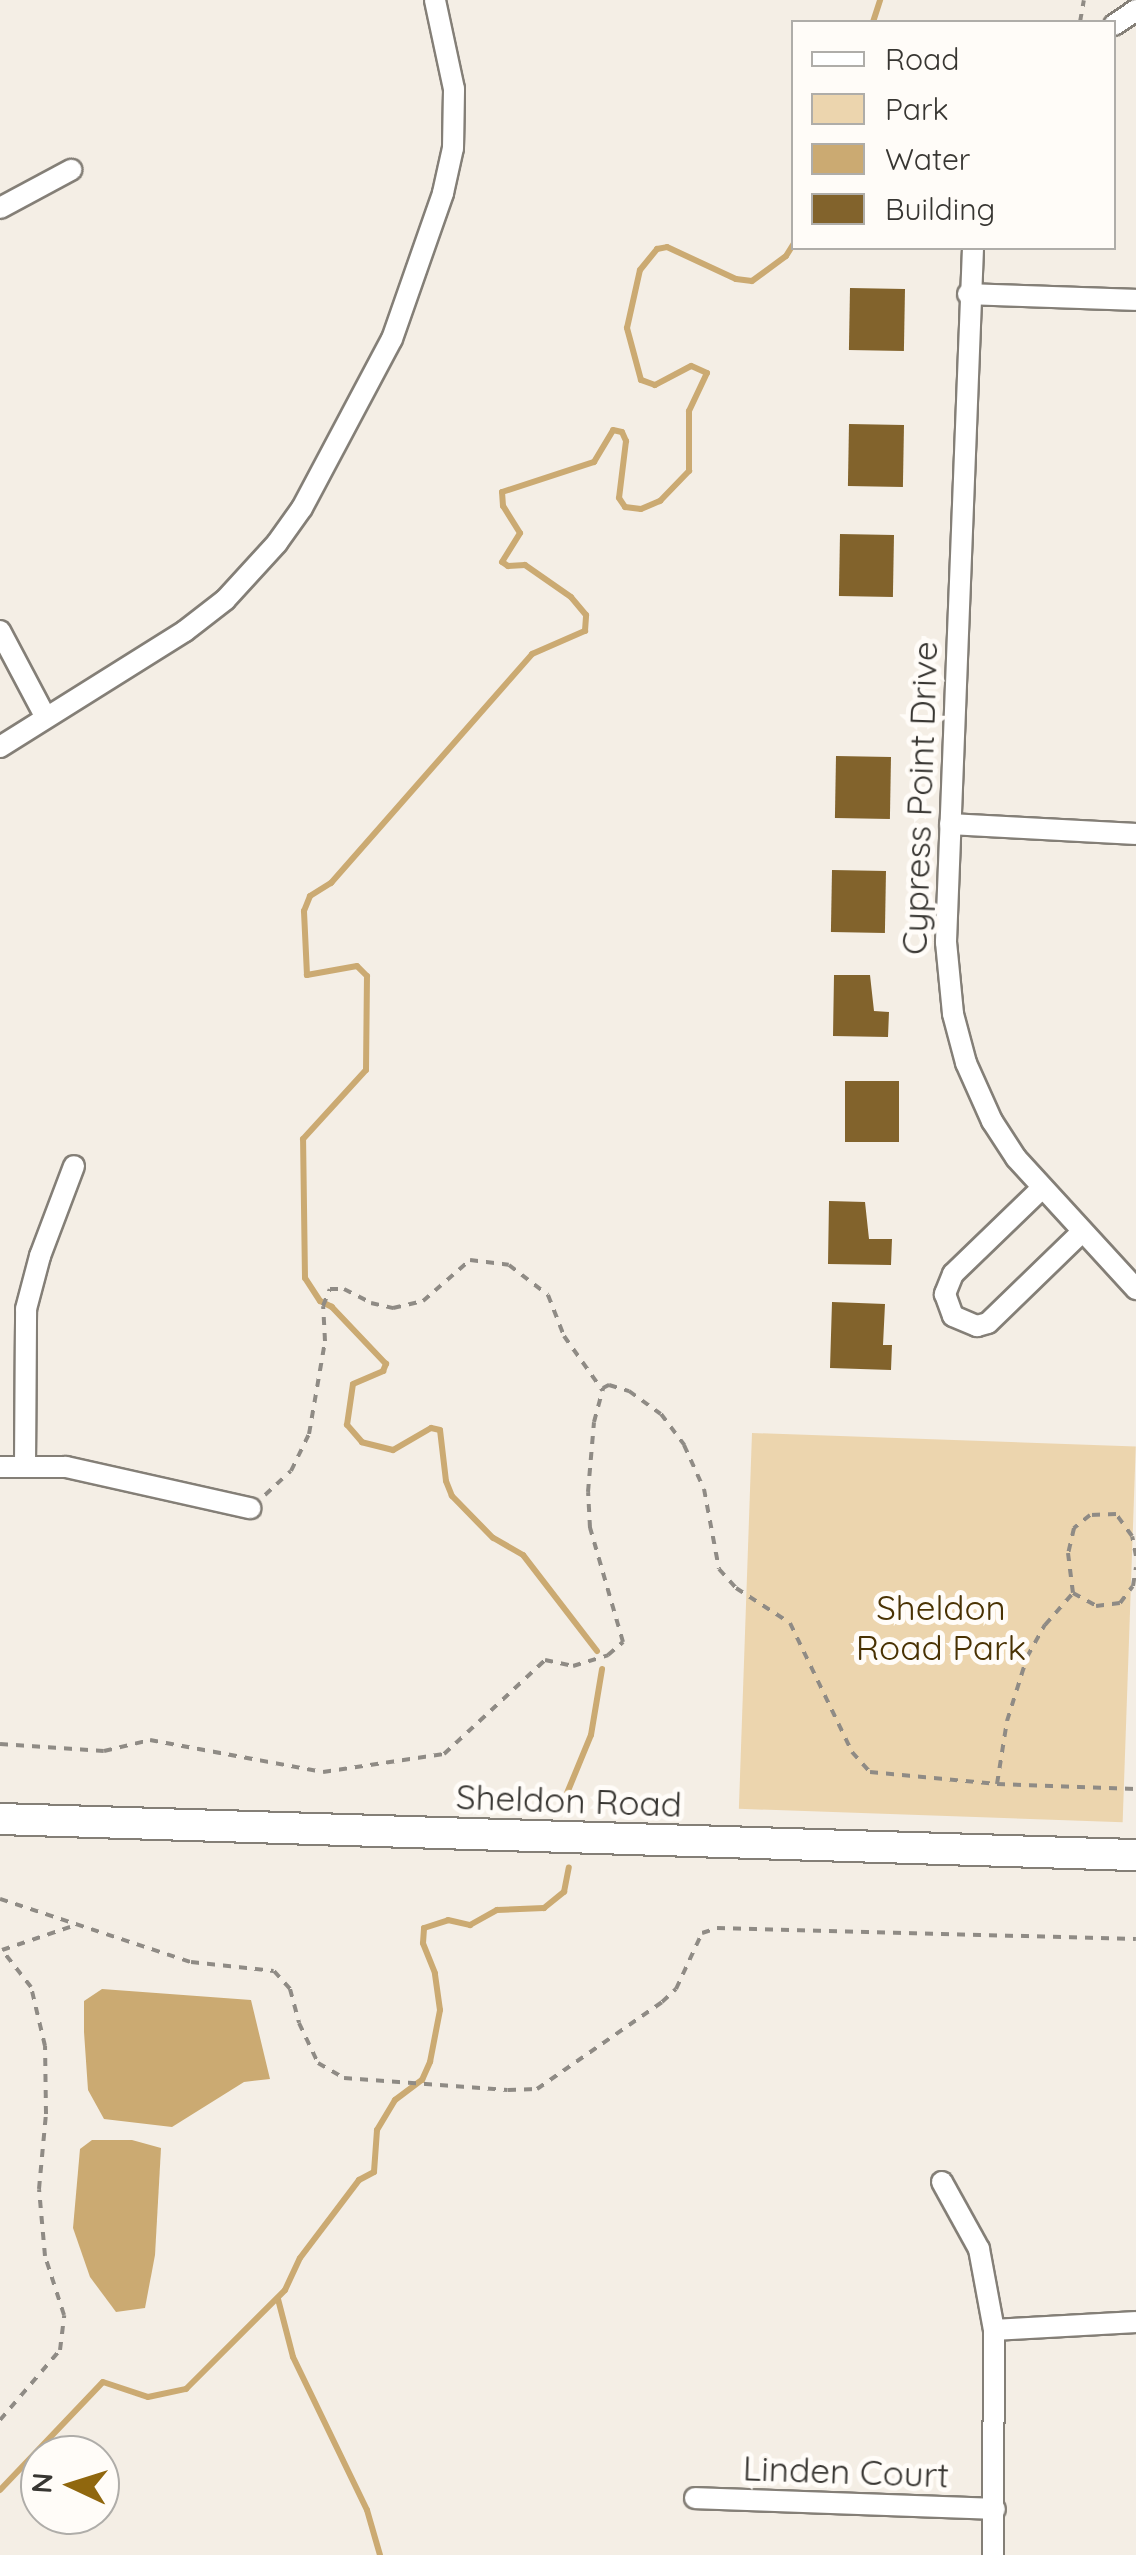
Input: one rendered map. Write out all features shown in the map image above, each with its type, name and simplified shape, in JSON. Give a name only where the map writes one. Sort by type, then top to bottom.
[{"type":"main road","name":"Sheldon Road","points":[[0,1820],[1136,1855]]},
{"type":"street","points":[[0,747],[185,631],[251,574],[302,508],[368,390],[416,280],[453,148],[454,88],[435,0]]},
{"type":"street","points":[[0,208],[71,170]]},
{"type":"street","name":"Cypress Point Drive","points":[[973,250],[968,294],[946,942],[953,1014],[966,1063],[992,1121],[1041,1190],[1136,1290]]},
{"type":"street","points":[[968,294],[1136,300]]},
{"type":"street","points":[[0,632],[46,718]]},
{"type":"street","points":[[950,824],[1136,834]]},
{"type":"street","points":[[25,1465],[26,1309],[40,1256],[74,1166]]},
{"type":"street","points":[[1041,1190],[953,1274],[945,1294],[952,1316],[963,1323],[988,1323],[1080,1234]]},
{"type":"street","points":[[0,1467],[25,1465],[129,1479],[250,1508]]},
{"type":"street","points":[[942,2182],[979,2249],[994,2330],[993,2555]]},
{"type":"street","points":[[994,2330],[1136,2322]]},
{"type":"street","name":"Linden Court","points":[[695,2498],[994,2509]]},
{"type":"path","points":[[250,1508],[291,1471],[309,1434],[325,1341],[323,1306],[330,1289],[344,1289],[370,1303],[393,1308],[423,1301],[470,1260],[509,1265],[548,1295],[564,1336],[602,1390]]},
{"type":"path","points":[[0,1744],[104,1751],[150,1740],[323,1772],[444,1754],[545,1660],[573,1666],[608,1655],[623,1642],[590,1528],[588,1492],[594,1422],[602,1390],[610,1385],[630,1391],[661,1414],[684,1445],[704,1489],[719,1569],[736,1588],[790,1622],[852,1752],[870,1772],[996,1784],[1136,1789]]},
{"type":"path","points":[[1074,1593],[1068,1553],[1074,1528],[1090,1515],[1116,1514],[1132,1536],[1136,1556]]},
{"type":"path","points":[[1074,1593],[1096,1606],[1120,1603],[1133,1586],[1136,1567]]},
{"type":"path","points":[[996,1784],[1007,1721],[1027,1657],[1045,1625],[1074,1593]]},
{"type":"path","points":[[0,1899],[72,1926],[191,1962],[274,1971],[290,1989],[299,2023],[318,2063],[344,2078],[508,2090],[537,2089],[662,2002],[676,1988],[702,1934],[717,1928],[1136,1940]]},
{"type":"path","points":[[0,2420],[60,2350],[64,2315],[44,2256],[39,2190],[46,2114],[44,2046],[32,1987],[2,1950],[72,1926]]},
{"type":"green space","name":"Sheldon Road Park","points":[[752,1433],[1136,1446],[1123,1822],[739,1809]]},
{"type":"water","points":[[102,1989],[251,2000],[270,2079],[244,2082],[172,2127],[104,2119],[88,2090],[84,2032],[84,2001]]},
{"type":"water","points":[[92,2140],[132,2140],[161,2148],[155,2255],[145,2308],[116,2312],[90,2277],[73,2228],[80,2149]]},
{"type":"building","points":[[850,288],[905,289],[904,351],[849,350]]},
{"type":"building","points":[[849,424],[904,425],[903,487],[848,486]]},
{"type":"building","points":[[840,534],[894,535],[893,597],[839,596]]},
{"type":"building","points":[[836,756],[891,757],[890,819],[835,818]]},
{"type":"building","points":[[832,870],[886,871],[885,933],[831,932]]},
{"type":"building","points":[[834,975],[870,975],[874,1011],[889,1012],[888,1037],[833,1036]]},
{"type":"building","points":[[845,1081],[899,1081],[899,1142],[845,1142]]},
{"type":"building","points":[[829,1201],[865,1202],[869,1239],[892,1239],[891,1265],[828,1264]]},
{"type":"building","points":[[832,1302],[885,1304],[883,1345],[892,1345],[891,1370],[830,1368]]},
{"type":"waterway","points":[[874,20],[880,0]]},
{"type":"waterway","points":[[597,1651],[523,1555],[493,1538],[452,1496],[446,1481],[440,1430],[431,1428],[393,1450],[362,1442],[347,1425],[353,1384],[383,1371],[386,1364],[332,1307],[320,1301],[305,1278],[303,1139],[366,1070],[367,976],[357,966],[307,975],[304,911],[310,896],[331,883],[532,654],[585,631],[586,615],[571,597],[525,565],[508,566],[502,562],[520,533],[503,506],[502,492],[594,462],[613,430],[622,432],[626,441],[619,498],[625,507],[641,509],[660,501],[689,471],[689,411],[707,373],[691,366],[655,385],[641,380],[627,328],[640,270],[657,249],[667,247],[736,279],[752,281],[791,248]]},
{"type":"waterway","points":[[565,1798],[591,1735],[602,1669]]},
{"type":"waterway","points":[[0,2490],[103,2382],[148,2397],[186,2389],[285,2290],[300,2258],[359,2180],[374,2172],[377,2130],[395,2100],[422,2080],[430,2062],[440,2010],[435,1973],[423,1943],[424,1928],[448,1920],[470,1925],[497,1910],[544,1908],[564,1892],[569,1867]]},
{"type":"waterway","points":[[278,2299],[293,2357],[367,2510],[380,2555]]}]
